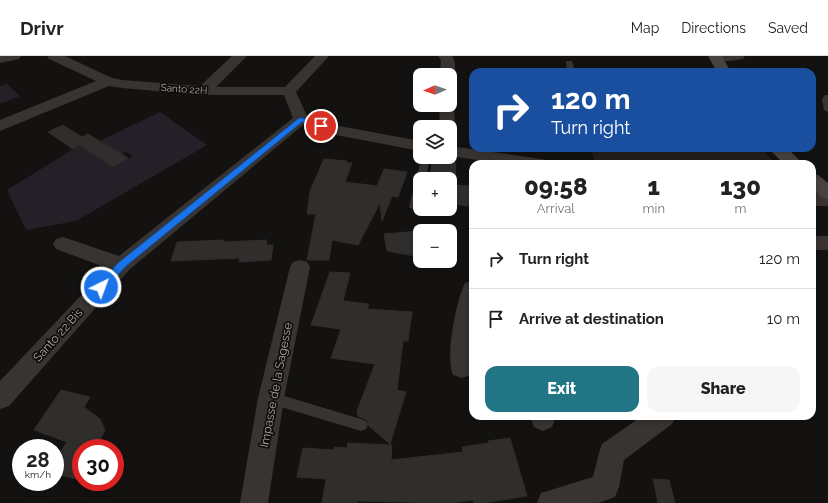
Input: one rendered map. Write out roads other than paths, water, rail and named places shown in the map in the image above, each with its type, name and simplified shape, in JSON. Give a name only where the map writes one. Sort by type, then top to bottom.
[{"type":"main road","points":[[715,56],[722,68]]},
{"type":"main road","points":[[781,152],[790,160]]},
{"type":"main road","points":[[816,183],[828,193]]},
{"type":"street","points":[[0,59],[14,56]]},
{"type":"street","name":"Santo 22H","points":[[54,56],[108,81],[122,84],[203,91],[289,90]]},
{"type":"street","points":[[203,91],[240,56]]},
{"type":"street","points":[[322,56],[289,90],[301,119],[331,129],[413,145]]},
{"type":"street","points":[[445,56],[448,60],[447,68]]},
{"type":"street","points":[[715,56],[738,56]]},
{"type":"street","points":[[0,126],[108,81]]},
{"type":"street","name":"Santo 22 Bis","points":[[0,398],[122,265],[301,119]]},
{"type":"street","points":[[457,152],[513,160]]},
{"type":"street","points":[[816,200],[828,200]]},
{"type":"street","points":[[816,243],[828,243]]},
{"type":"street","points":[[63,244],[122,265]]},
{"type":"street","name":"Impasse de la Sagesse","points":[[254,503],[271,398],[300,267]]},
{"type":"street","points":[[462,368],[465,322],[469,306]]},
{"type":"street","points":[[551,503],[605,487],[612,453],[657,420]]},
{"type":"lane","points":[[569,63],[570,68]]},
{"type":"lane","points":[[828,97],[826,99],[828,110]]},
{"type":"lane","points":[[271,398],[361,424]]}]
